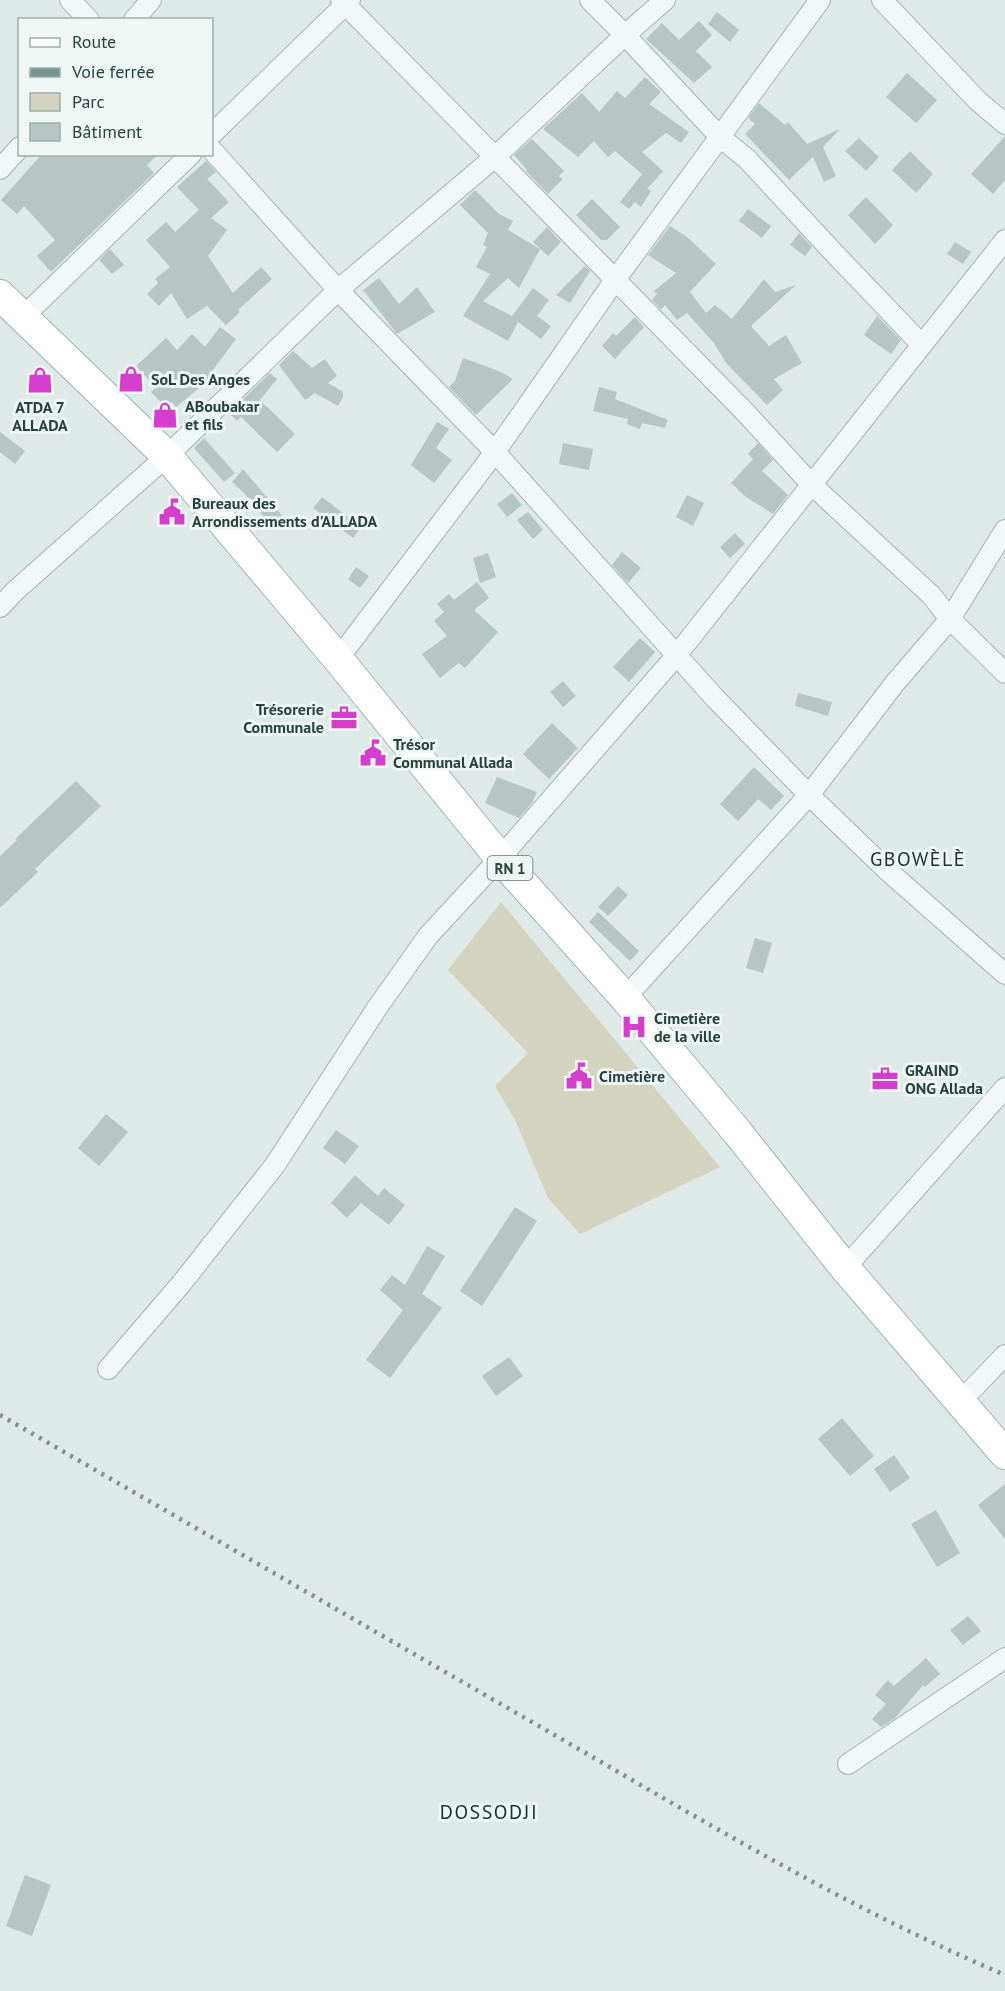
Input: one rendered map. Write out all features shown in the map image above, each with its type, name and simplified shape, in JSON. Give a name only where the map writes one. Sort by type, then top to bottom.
[{"type":"main road","name":"RN 1","points":[[0,295],[167,456],[338,659],[500,858],[625,998],[738,1133],[845,1268],[1005,1454]]},
{"type":"street","points":[[70,0],[87,18]]},
{"type":"street","points":[[136,18],[150,0]]},
{"type":"street","points":[[590,0],[720,137],[747,159],[922,345]]},
{"type":"street","points":[[0,607],[15,591],[167,456],[338,290],[496,156],[665,0]]},
{"type":"street","points":[[338,659],[495,452],[615,280],[820,0]]},
{"type":"street","points":[[882,0],[978,101],[1005,124]]},
{"type":"street","points":[[213,133],[345,2],[744,411],[812,485],[931,595],[950,619],[1005,673]]},
{"type":"street","points":[[0,169],[18,149]]},
{"type":"street","points":[[213,151],[338,290],[495,452],[676,656],[809,795],[888,872],[1005,974]]},
{"type":"street","points":[[23,317],[189,156]]},
{"type":"street","points":[[108,1369],[181,1284],[275,1165],[377,1008],[428,936],[500,858],[676,656],[1005,240]]},
{"type":"street","points":[[625,998],[809,795],[895,683],[950,619],[1005,530]]},
{"type":"street","points":[[845,1268],[1005,1088]]},
{"type":"street","points":[[960,1402],[1005,1355]]},
{"type":"street","points":[[848,1764],[1005,1658]]},
{"type":"green space","points":[[501,902],[720,1167],[580,1234],[548,1198],[515,1120],[495,1086],[528,1053],[448,970]]},
{"type":"building","points":[[717,12],[739,30],[730,42],[708,24]]},
{"type":"building","points":[[699,21],[712,35],[696,51],[712,67],[694,83],[646,39],[662,23],[679,40]]},
{"type":"building","points":[[907,73],[937,100],[916,123],[886,97]]},
{"type":"building","points":[[645,77],[661,92],[649,104],[689,132],[681,143],[666,133],[642,152],[663,171],[647,189],[651,191],[641,207],[635,202],[629,209],[620,202],[642,174],[615,151],[608,157],[594,141],[578,157],[543,129],[582,93],[599,112],[617,91],[625,98]]},
{"type":"building","points":[[759,103],[785,125],[788,122],[807,144],[840,129],[823,147],[836,176],[824,182],[813,157],[789,180],[745,134],[755,124],[748,118]]},
{"type":"building","points":[[1005,136],[1005,180],[993,194],[971,174]]},
{"type":"building","points":[[859,138],[879,157],[866,171],[845,151]]},
{"type":"building","points":[[532,139],[564,171],[559,176],[563,179],[548,194],[514,155]]},
{"type":"building","points":[[910,151],[933,174],[916,193],[892,170]]},
{"type":"building","points":[[40,156],[156,156],[147,165],[154,173],[51,272],[37,256],[55,240],[24,206],[17,214],[1,200]]},
{"type":"building","points":[[206,161],[216,172],[207,179],[229,202],[211,218],[227,230],[208,256],[233,293],[261,267],[272,279],[238,310],[240,312],[226,325],[207,306],[187,319],[171,293],[159,306],[147,294],[158,283],[155,279],[170,267],[146,240],[166,222],[175,232],[199,210],[177,187]]},
{"type":"building","points":[[475,190],[499,214],[513,221],[508,230],[540,249],[519,288],[508,278],[483,301],[512,316],[533,288],[549,300],[537,316],[551,326],[541,339],[518,322],[508,341],[463,316],[490,274],[476,267],[487,247],[483,245],[488,233],[460,205]]},
{"type":"building","points":[[866,197],[893,225],[875,244],[848,215]]},
{"type":"building","points":[[592,199],[620,227],[607,240],[601,240],[576,215]]},
{"type":"building","points":[[748,209],[771,226],[762,238],[739,221]]},
{"type":"building","points":[[670,226],[687,237],[716,264],[690,292],[706,313],[715,305],[732,319],[764,279],[775,292],[796,285],[751,326],[769,346],[786,335],[802,363],[774,379],[783,390],[767,405],[726,363],[714,343],[687,313],[677,320],[665,305],[661,309],[652,300],[657,294],[654,291],[676,273],[648,255]]},
{"type":"building","points":[[547,227],[561,242],[548,256],[533,242]]},
{"type":"building","points":[[799,233],[812,247],[805,256],[790,245]]},
{"type":"building","points":[[955,242],[971,252],[963,264],[947,254]]},
{"type":"building","points":[[110,249],[124,265],[112,274],[99,260]]},
{"type":"building","points":[[585,266],[590,271],[570,303],[556,295]]},
{"type":"building","points":[[379,278],[399,304],[417,287],[435,312],[397,334],[363,290]]},
{"type":"building","points":[[877,316],[901,340],[891,354],[864,335]]},
{"type":"building","points":[[635,317],[644,327],[615,359],[602,346],[613,333],[616,336]]},
{"type":"building","points":[[220,327],[236,339],[212,371],[215,375],[176,407],[172,402],[166,407],[151,392],[156,388],[136,366],[166,338],[177,350],[192,334],[205,347]]},
{"type":"building","points":[[293,351],[312,368],[325,359],[337,376],[328,383],[343,392],[338,406],[315,393],[305,400],[279,365]]},
{"type":"building","points":[[463,358],[499,371],[513,379],[476,415],[449,387],[455,381]]},
{"type":"building","points":[[270,373],[277,379],[260,400],[295,434],[277,452],[241,417],[237,421],[229,413]]},
{"type":"building","points":[[599,387],[617,392],[615,399],[668,420],[665,428],[642,423],[640,429],[627,424],[628,419],[593,411]]},
{"type":"building","points":[[437,422],[449,429],[436,448],[452,460],[434,483],[411,465]]},
{"type":"building","points":[[0,432],[25,451],[15,464],[0,452]]},
{"type":"building","points":[[204,438],[235,473],[224,482],[194,448]]},
{"type":"building","points":[[563,443],[593,449],[589,470],[559,464]]},
{"type":"building","points":[[758,443],[773,460],[762,471],[788,495],[773,514],[746,497],[731,483],[753,459],[748,454]]},
{"type":"building","points":[[243,469],[285,519],[274,528],[232,482]]},
{"type":"building","points":[[512,493],[522,505],[507,517],[497,504]]},
{"type":"building","points":[[687,495],[704,503],[693,526],[676,517]]},
{"type":"building","points":[[322,497],[361,527],[353,538],[313,508]]},
{"type":"building","points":[[528,512],[543,530],[533,539],[517,520]]},
{"type":"building","points":[[735,533],[745,544],[730,558],[720,547]]},
{"type":"building","points":[[622,552],[641,568],[628,583],[612,565]]},
{"type":"building","points":[[488,553],[496,577],[480,583],[473,558]]},
{"type":"building","points":[[356,567],[369,576],[360,588],[348,579]]},
{"type":"building","points":[[477,582],[489,598],[474,610],[498,632],[465,668],[459,663],[440,678],[422,654],[447,636],[434,621],[444,612],[437,604],[449,594],[454,600]]},
{"type":"building","points":[[640,638],[655,652],[629,682],[613,667]]},
{"type":"building","points":[[563,681],[576,696],[563,707],[550,692]]},
{"type":"building","points":[[798,693],[832,702],[828,716],[795,706]]},
{"type":"building","points":[[552,723],[578,748],[549,779],[523,754]]},
{"type":"building","points":[[754,767],[784,796],[771,810],[758,799],[738,821],[720,804]]},
{"type":"building","points":[[497,777],[537,792],[532,803],[519,818],[485,803]]},
{"type":"building","points":[[76,781],[101,806],[35,869],[38,872],[0,908],[0,856]]},
{"type":"building","points":[[618,886],[628,895],[608,916],[598,907]]},
{"type":"building","points":[[598,912],[639,951],[630,961],[589,922]]},
{"type":"building","points":[[755,938],[772,943],[763,973],[746,968]]},
{"type":"building","points":[[106,1114],[128,1132],[99,1166],[78,1148]]},
{"type":"building","points":[[336,1130],[359,1146],[345,1164],[323,1148]]},
{"type":"building","points":[[355,1175],[378,1196],[384,1188],[405,1205],[389,1225],[361,1203],[347,1218],[331,1203]]},
{"type":"building","points":[[515,1207],[537,1221],[482,1306],[460,1291]]},
{"type":"building","points":[[427,1246],[445,1256],[422,1294],[442,1308],[390,1378],[366,1360],[403,1310],[380,1290],[392,1275],[405,1285]]},
{"type":"building","points":[[509,1357],[523,1376],[496,1396],[482,1376]]},
{"type":"building","points":[[842,1418],[874,1456],[850,1476],[818,1439]]},
{"type":"building","points":[[894,1455],[910,1478],[890,1492],[874,1469]]},
{"type":"building","points":[[1005,1484],[1005,1539],[978,1505]]},
{"type":"building","points":[[936,1510],[960,1553],[937,1567],[911,1524]]},
{"type":"building","points":[[968,1616],[981,1631],[963,1645],[950,1630]]},
{"type":"building","points":[[926,1658],[940,1674],[925,1687],[923,1685],[895,1718],[881,1727],[872,1719],[886,1704],[875,1695],[888,1680],[894,1686]]},
{"type":"building","points":[[25,1875],[51,1885],[32,1936],[6,1926]]},
{"type":"railway","points":[[0,1415],[775,1861],[888,1921],[1005,1975]]},
{"type":"place","name":"SoL Des Anges","points":[[131,379]]},
{"type":"place","name":"ATDA 7 ALLADA","points":[[40,380]]},
{"type":"place","name":"ABoubakar et fils","points":[[165,415]]},
{"type":"place","name":"Bureaux des Arrondissements d'ALLADA","points":[[172,512]]},
{"type":"place","name":"Trésorerie Communale","points":[[344,718]]},
{"type":"place","name":"Trésor Communal Allada","points":[[373,753]]},
{"type":"place","name":"Cimetière de la ville","points":[[634,1027]]},
{"type":"place","name":"Cimetière","points":[[579,1076]]},
{"type":"place","name":"GRAIND ONG Allada","points":[[885,1079]]},
{"type":"district","name":"GBOWÈLÈ","points":[[918,859]]},
{"type":"district","name":"DOSSODJI","points":[[489,1812]]}]
